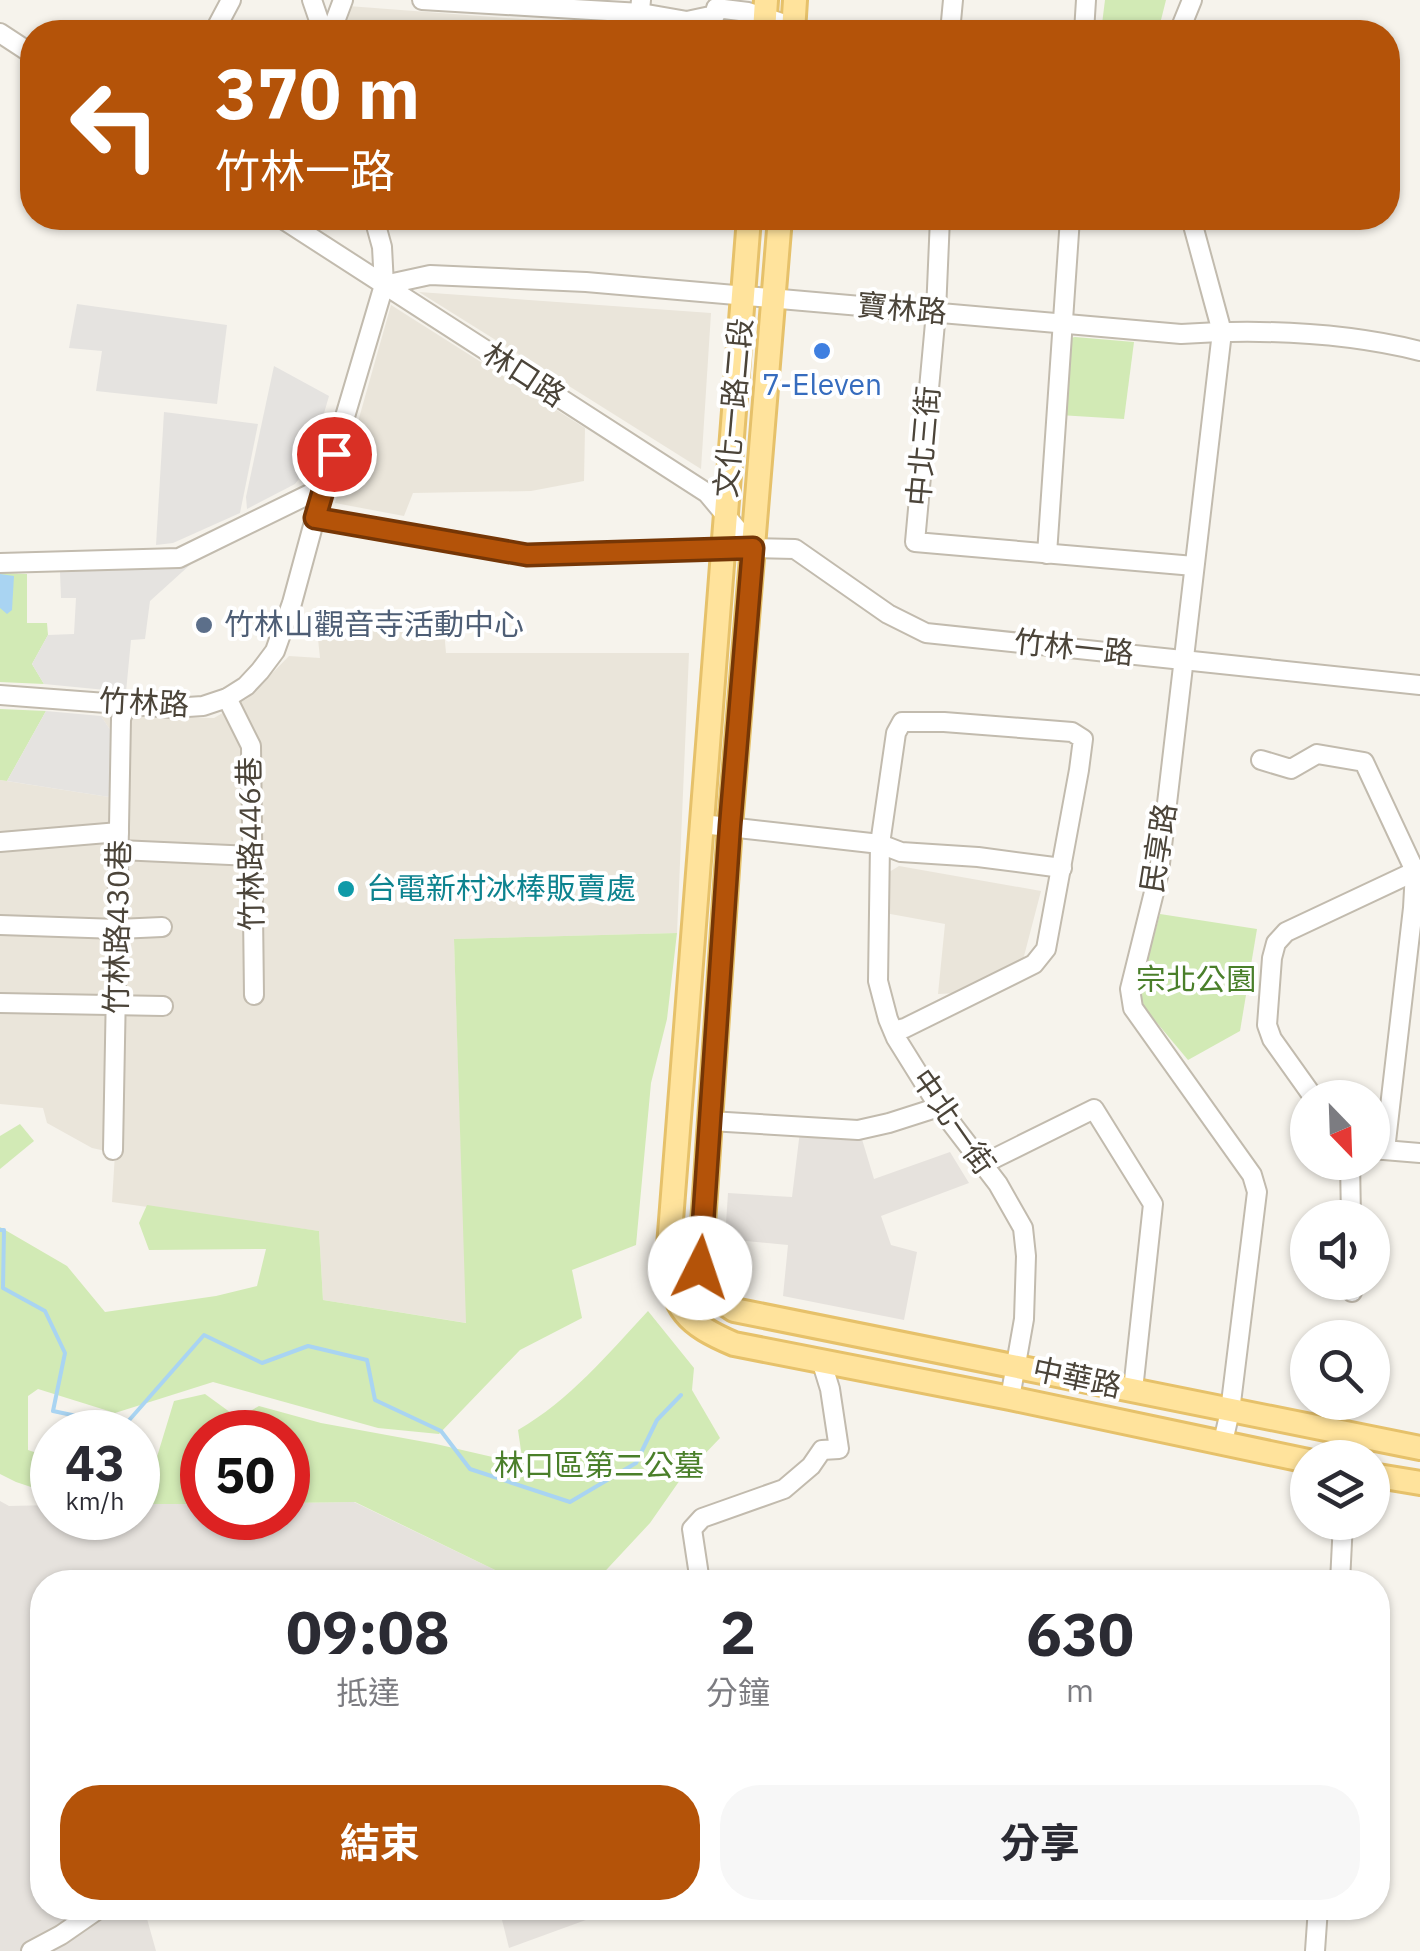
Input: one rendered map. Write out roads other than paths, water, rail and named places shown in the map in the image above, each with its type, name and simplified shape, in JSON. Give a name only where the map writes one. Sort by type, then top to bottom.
[{"type":"main road","name":"文化一路二段","points":[[734,1344],[709,1333],[686,1316],[671,1289],[668,1259],[748,230]]},
{"type":"main road","name":"文化一路二段","points":[[734,1310],[709,1293],[700,1268],[730,826],[779,230]]},
{"type":"main road","points":[[722,549],[753,548]]},
{"type":"main road","name":"中華路","points":[[734,1310],[1420,1448]]},
{"type":"main road","name":"中華路","points":[[734,1344],[1290,1457]]},
{"type":"main road","points":[[1390,1477],[1420,1482]]},
{"type":"street","points":[[422,0],[674,20]]},
{"type":"street","points":[[695,20],[715,15],[716,8],[765,16]]},
{"type":"street","name":"林口路","points":[[299,230],[707,493],[753,548]]},
{"type":"street","name":"竹林路","points":[[0,696],[172,708],[202,706],[228,698],[246,686],[275,651],[303,568],[384,286],[377,230]]},
{"type":"street","name":"中北三街","points":[[939,230],[915,542],[1194,566]]},
{"type":"street","points":[[1048,554],[1069,230]]},
{"type":"street","name":"民享路","points":[[1195,230],[1222,332],[1159,872],[1130,989],[1133,1008],[1252,1174],[1257,1192],[1223,1442]]},
{"type":"street","name":"寶林路","points":[[384,286],[430,275],[586,282],[1180,334],[1342,337],[1420,351]]},
{"type":"street","points":[[0,563],[178,558],[324,487]]},
{"type":"street","points":[[315,518],[527,555],[722,549]]},
{"type":"street","name":"竹林一路","points":[[753,548],[795,549],[888,614],[926,633],[1420,686]]},
{"type":"street","name":"竹林路446巷","points":[[228,698],[251,746],[254,994]]},
{"type":"street","name":"竹林路430巷","points":[[113,1150],[121,719],[126,704]]},
{"type":"street","name":"中北一街","points":[[1010,1398],[1024,1308],[1023,1228],[998,1184],[939,1107],[893,1031],[878,980],[880,844],[896,734],[902,722],[1072,732],[1083,739],[1062,868]]},
{"type":"street","points":[[1261,760],[1291,769],[1317,754],[1364,762],[1417,870],[1389,1080]]},
{"type":"street","points":[[702,824],[880,844],[900,852],[1062,868],[1046,949],[1034,964],[893,1031]]},
{"type":"street","points":[[0,842],[119,841],[252,856]]},
{"type":"street","points":[[1301,1080],[1272,1039],[1267,1025],[1276,943],[1286,932],[1417,870]]},
{"type":"street","points":[[0,925],[162,927]]},
{"type":"street","points":[[0,1003],[163,1006]]},
{"type":"street","points":[[710,1121],[858,1130],[939,1107]]},
{"type":"street","points":[[983,1164],[1094,1109],[1153,1204],[1132,1390]]},
{"type":"street","points":[[1390,1151],[1420,1153]]},
{"type":"street","points":[[698,1570],[692,1530],[702,1518],[784,1489],[811,1466],[822,1450],[839,1449],[830,1389],[821,1360]]},
{"type":"street","points":[[1349,1433],[1349,1440]]},
{"type":"street","points":[[1341,1570],[1343,1540]]},
{"type":"street","points":[[31,1951],[83,1920]]},
{"type":"street","points":[[1315,1951],[1317,1920]]},
{"type":"water","points":[[0,574],[14,576],[12,610],[7,614],[0,608]]},
{"type":"waterway","points":[[0,1230],[4,1230],[3,1288],[45,1311],[65,1353],[53,1411],[124,1426],[204,1335],[262,1363],[308,1346],[367,1360],[375,1400],[441,1431],[470,1469],[570,1502],[636,1463],[657,1420],[681,1395]]},
{"type":"place","name":"7-Eleven","points":[[822,351]]},
{"type":"place","name":"竹林山觀音寺活動中心","points":[[204,625]]},
{"type":"place","name":"台電新村冰棒販賣處","points":[[346,889]]},
{"type":"park label","name":"宗北公園","points":[[1196,980]]},
{"type":"park label","name":"林口區第二公墓","points":[[599,1466]]}]
